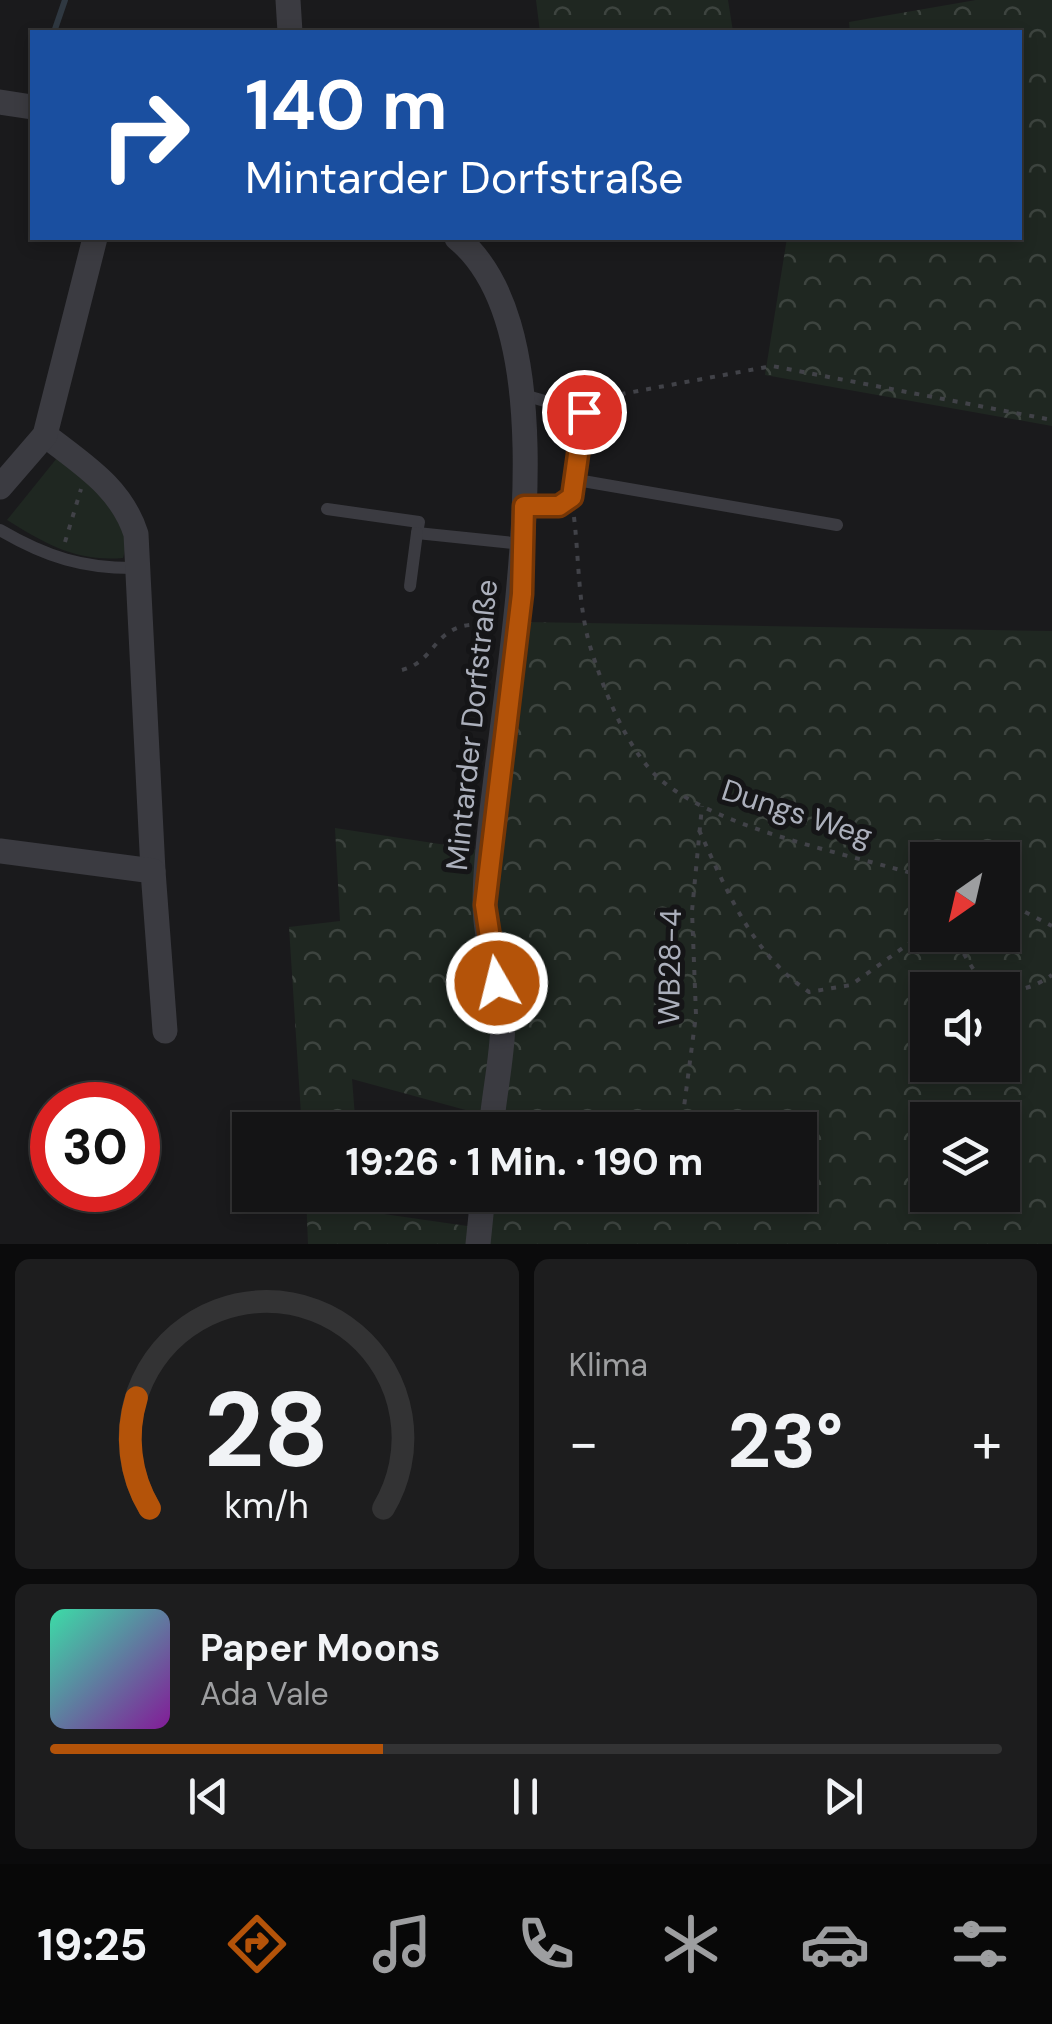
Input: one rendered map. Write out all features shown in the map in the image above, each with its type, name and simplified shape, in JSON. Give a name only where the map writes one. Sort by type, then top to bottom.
[{"type":"street","points":[[288,0],[290,30]]},
{"type":"street","points":[[0,102],[30,107]]},
{"type":"street","points":[[2,480],[45,434],[94,240]]},
{"type":"street","name":"Mintarder Dorfstraße","points":[[459,240],[503,304],[514,340],[520,394],[523,544],[485,905],[503,1022],[492,1112]]},
{"type":"street","points":[[45,434],[116,492],[129,511],[136,534],[165,1030]]},
{"type":"street","points":[[0,851],[153,872]]},
{"type":"street","points":[[478,1244],[481,1212]]},
{"type":"lane","points":[[520,394],[584,412],[578,480],[572,497],[559,506],[524,506]]},
{"type":"lane","points":[[578,480],[837,525]]},
{"type":"lane","points":[[326,509],[419,522],[410,586]]},
{"type":"lane","points":[[0,530],[58,560],[98,568],[138,568]]},
{"type":"lane","points":[[417,534],[523,544]]},
{"type":"path","points":[[584,412],[594,399],[772,366],[1052,420]]},
{"type":"path","points":[[58,560],[76,516],[77,496],[91,472]]},
{"type":"path","name":"Dungs Weg","points":[[572,497],[587,631],[610,697],[642,758],[660,779],[702,806],[741,822],[910,873]]},
{"type":"path","points":[[402,670],[418,666],[432,646],[462,625],[516,629]]},
{"type":"path","name":"WB28-4","points":[[683,1112],[696,1015],[692,911],[702,806]]},
{"type":"path","points":[[699,830],[756,942],[788,978],[808,992],[851,986],[910,943]]},
{"type":"path","points":[[1020,909],[1052,926]]},
{"type":"path","points":[[965,952],[980,978],[1004,990],[1031,990],[1052,975]]},
{"type":"green space","points":[[536,0],[728,0],[733,30],[540,30]]},
{"type":"green space","points":[[976,0],[1052,0],[1052,426],[765,375],[787,240],[1022,240],[1022,30],[850,30],[849,22]]},
{"type":"green space","points":[[57,458],[95,488],[116,513],[126,542],[123,558],[76,554],[48,544],[7,520]]},
{"type":"green space","points":[[525,622],[1052,631],[1052,1244],[308,1244],[307,1212],[370,1212],[488,1229],[490,1212],[817,1212],[817,1112],[473,1112],[352,1079],[355,1112],[301,1112],[289,927],[340,921],[335,828],[485,851]]},
{"type":"waterway","points":[[55,30],[65,0]]},
{"type":"route","points":[[497,983],[485,905],[507,694],[522,594],[524,506],[559,506],[572,497],[578,480],[584,412]]}]
